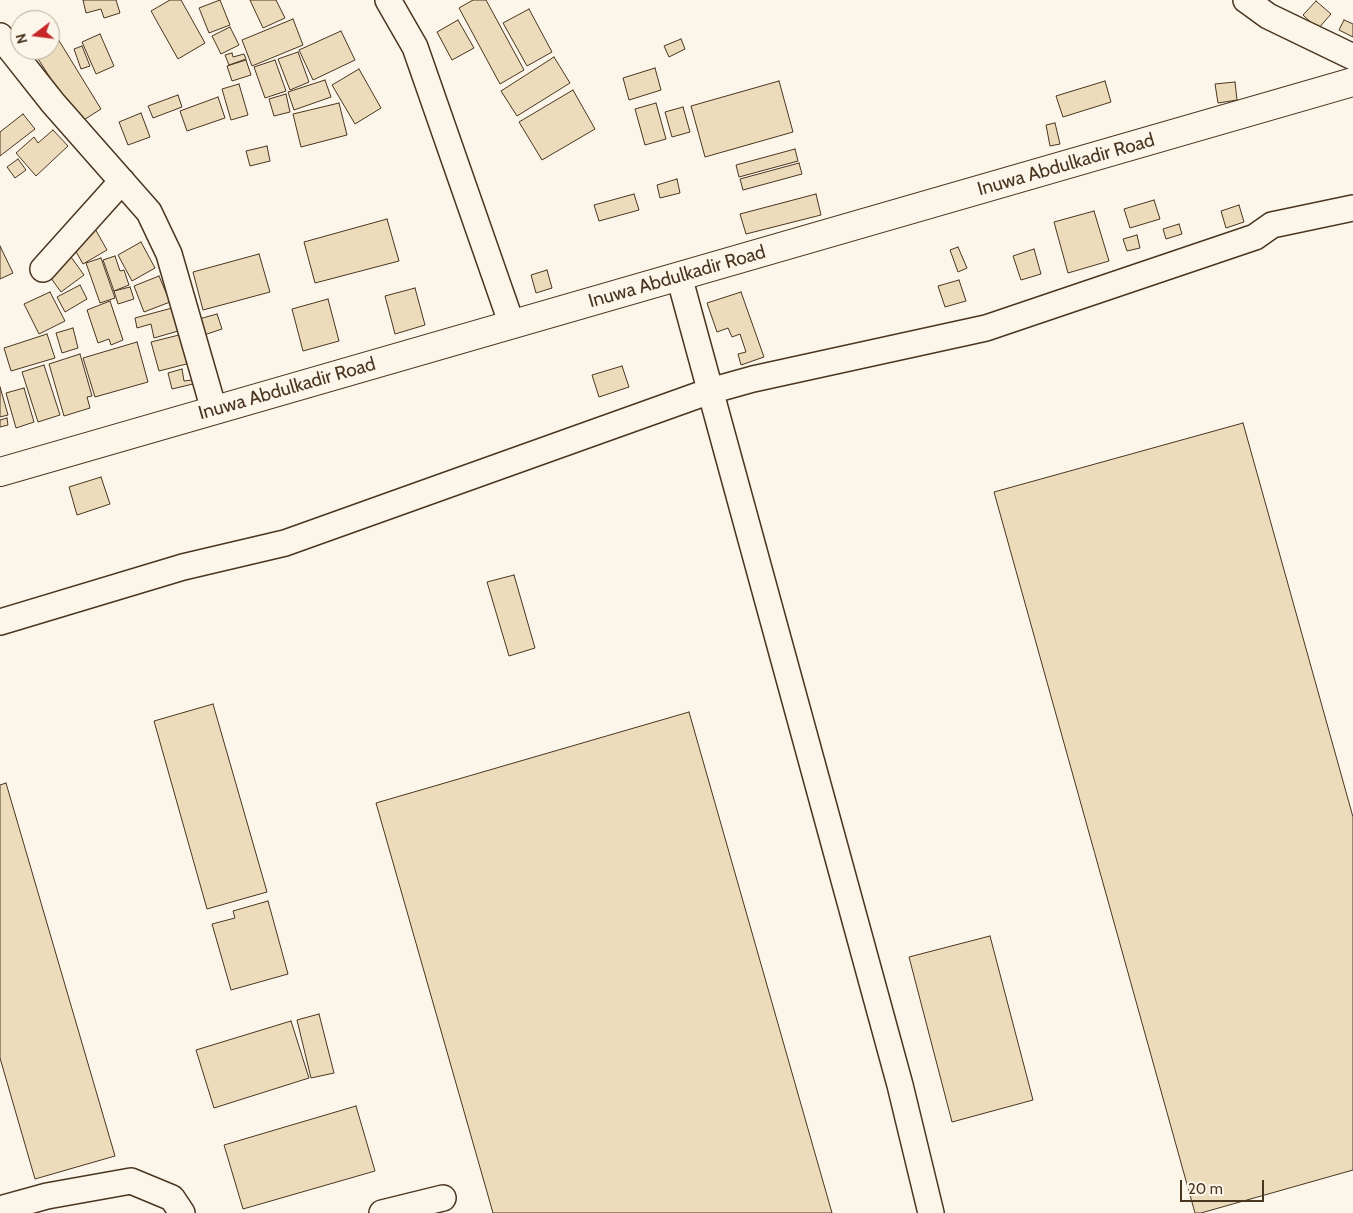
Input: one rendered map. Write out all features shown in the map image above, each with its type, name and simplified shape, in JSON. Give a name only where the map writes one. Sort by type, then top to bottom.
[{"type":"main road","name":"Inuwa Abdulkadir Road","points":[[0,472],[1353,82]]},
{"type":"street","points":[[388,0],[415,47],[512,325]]},
{"type":"street","points":[[1246,0],[1268,16],[1353,57]]},
{"type":"street","points":[[0,36],[53,103],[149,212],[169,254],[214,410]]},
{"type":"street","points":[[43,269],[122,181]]},
{"type":"street","points":[[0,622],[183,567],[285,543],[710,391],[753,379],[986,328],[1255,237],[1272,225],[1353,208]]},
{"type":"street","points":[[679,276],[900,1085],[932,1213]]},
{"type":"street","points":[[0,1209],[47,1196],[131,1181],[172,1198],[182,1213]]},
{"type":"street","points":[[382,1213],[443,1198]]},
{"type":"building","points":[[83,0],[116,0],[120,13],[104,18],[101,9],[86,13]]},
{"type":"building","points":[[170,0],[181,0],[205,43],[178,59],[151,11]]},
{"type":"building","points":[[220,0],[230,25],[209,33],[199,8]]},
{"type":"building","points":[[250,0],[276,0],[285,18],[263,28]]},
{"type":"building","points":[[473,0],[486,0],[524,70],[500,84],[459,8]]},
{"type":"building","points":[[1316,1],[1331,14],[1318,29],[1303,15]]},
{"type":"building","points":[[529,9],[552,52],[527,66],[503,23]]},
{"type":"building","points":[[293,19],[303,45],[252,66],[242,40]]},
{"type":"building","points":[[458,20],[474,48],[452,60],[437,32]]},
{"type":"building","points":[[1344,20],[1353,24],[1353,37],[1339,30]]},
{"type":"building","points":[[230,27],[239,45],[221,54],[212,36]]},
{"type":"building","points":[[341,31],[355,60],[313,80],[299,50]]},
{"type":"building","points":[[100,34],[114,66],[96,74],[82,42]]},
{"type":"building","points":[[681,39],[685,49],[669,57],[664,46]]},
{"type":"building","points":[[60,42],[101,109],[79,123],[39,60],[60,60]]},
{"type":"building","points":[[82,46],[90,66],[81,69],[74,49]]},
{"type":"building","points":[[298,52],[309,82],[290,90],[278,59]]},
{"type":"building","points":[[232,53],[233,57],[244,54],[246,59],[229,65],[225,55]]},
{"type":"building","points":[[554,57],[570,83],[517,116],[501,91]]},
{"type":"building","points":[[246,60],[251,75],[232,81],[227,66]]},
{"type":"building","points":[[275,60],[286,91],[265,98],[254,67]]},
{"type":"building","points":[[655,68],[661,90],[629,100],[623,78]]},
{"type":"building","points":[[359,69],[381,108],[355,124],[332,85]]},
{"type":"building","points":[[325,80],[331,97],[294,110],[288,92]]},
{"type":"building","points":[[779,81],[793,132],[705,157],[691,106]]},
{"type":"building","points":[[1105,81],[1111,102],[1063,117],[1056,96]]},
{"type":"building","points":[[1235,82],[1237,100],[1218,103],[1215,84]]},
{"type":"building","points":[[239,84],[248,115],[231,120],[222,89]]},
{"type":"building","points":[[573,90],[595,129],[542,160],[519,122]]},
{"type":"building","points":[[286,94],[290,112],[274,116],[269,99]]},
{"type":"building","points":[[178,95],[182,107],[153,118],[148,106]]},
{"type":"building","points":[[218,97],[225,118],[187,131],[180,111]]},
{"type":"building","points":[[339,103],[347,135],[301,147],[293,114]]},
{"type":"building","points":[[656,103],[666,139],[645,145],[635,109]]},
{"type":"building","points":[[683,107],[690,132],[672,137],[665,112]]},
{"type":"building","points":[[141,113],[150,137],[128,145],[119,122]]},
{"type":"building","points":[[23,114],[35,129],[0,156],[0,132]]},
{"type":"building","points":[[1055,123],[1060,144],[1050,146],[1046,125]]},
{"type":"building","points":[[53,130],[68,146],[36,176],[16,153],[34,137],[38,143]]},
{"type":"building","points":[[267,146],[270,161],[250,166],[246,151]]},
{"type":"building","points":[[795,149],[798,161],[739,177],[736,165]]},
{"type":"building","points":[[18,159],[26,170],[15,178],[7,167]]},
{"type":"building","points":[[799,163],[802,174],[743,190],[740,179]]},
{"type":"building","points":[[677,179],[680,193],[660,198],[657,185]]},
{"type":"building","points":[[634,194],[639,210],[599,221],[594,205]]},
{"type":"building","points":[[816,194],[821,215],[746,234],[740,214]]},
{"type":"building","points":[[1154,200],[1160,219],[1130,228],[1124,209]]},
{"type":"building","points":[[1239,205],[1244,222],[1226,228],[1221,211]]},
{"type":"building","points":[[1094,211],[1109,261],[1068,273],[1054,222]]},
{"type":"building","points":[[387,219],[399,261],[315,283],[304,242]]},
{"type":"building","points":[[1179,224],[1182,234],[1166,239],[1163,229]]},
{"type":"building","points":[[94,227],[107,250],[83,264],[70,241]]},
{"type":"building","points":[[1137,235],[1140,248],[1127,251],[1123,239]]},
{"type":"building","points":[[141,242],[155,268],[132,281],[118,255]]},
{"type":"building","points":[[0,246],[13,273],[0,279]]},
{"type":"building","points":[[958,247],[967,268],[958,272],[950,250]]},
{"type":"building","points":[[1034,249],[1041,274],[1021,280],[1013,256]]},
{"type":"building","points":[[259,254],[270,292],[203,310],[193,272]]},
{"type":"building","points":[[115,256],[120,271],[124,270],[129,285],[114,291],[103,260]]},
{"type":"building","points":[[71,257],[84,275],[61,292],[48,274]]},
{"type":"building","points":[[101,258],[115,298],[100,303],[86,263]]},
{"type":"building","points":[[547,270],[552,288],[536,293],[531,275]]},
{"type":"building","points":[[159,276],[170,302],[144,312],[134,286]]},
{"type":"building","points":[[959,280],[966,301],[945,307],[938,286]]},
{"type":"building","points":[[80,285],[87,299],[65,312],[57,297]]},
{"type":"building","points":[[130,287],[134,299],[118,304],[114,291]]},
{"type":"building","points":[[415,288],[425,325],[395,334],[385,296]]},
{"type":"building","points":[[50,292],[65,321],[39,334],[24,304]]},
{"type":"building","points":[[741,292],[764,357],[741,365],[738,354],[746,352],[740,334],[732,337],[728,328],[717,332],[707,303]]},
{"type":"building","points":[[328,299],[339,341],[303,351],[292,309]]},
{"type":"building","points":[[110,301],[123,340],[111,345],[109,339],[98,343],[87,310]]},
{"type":"building","points":[[172,308],[178,331],[154,338],[151,324],[137,328],[135,318]]},
{"type":"building","points":[[217,314],[222,329],[204,335],[199,319]]},
{"type":"building","points":[[73,328],[78,348],[62,353],[56,333]]},
{"type":"building","points":[[187,333],[194,362],[159,371],[151,342]]},
{"type":"building","points":[[47,334],[55,358],[11,371],[4,348]]},
{"type":"building","points":[[137,342],[148,382],[95,397],[83,358]]},
{"type":"building","points":[[80,354],[92,396],[87,397],[90,408],[64,416],[49,364]]},
{"type":"building","points":[[44,365],[60,415],[38,422],[22,372]]},
{"type":"building","points":[[622,366],[629,387],[599,397],[592,375]]},
{"type":"building","points":[[182,369],[184,381],[192,380],[193,384],[172,389],[168,373]]},
{"type":"building","points":[[0,387],[8,415],[0,417]]},
{"type":"building","points":[[24,388],[34,422],[16,428],[6,393]]},
{"type":"building","points":[[7,418],[8,425],[0,427],[0,420]]},
{"type":"building","points":[[1243,423],[1353,817],[1353,1170],[1201,1213],[1195,1213],[994,492]]},
{"type":"building","points":[[101,477],[110,504],[77,515],[69,487]]},
{"type":"building","points":[[514,575],[535,648],[509,656],[487,582]]},
{"type":"building","points":[[213,704],[267,892],[207,909],[154,721]]},
{"type":"building","points":[[689,712],[832,1213],[493,1213],[376,803]]},
{"type":"building","points":[[6,783],[115,1156],[35,1179],[0,1058],[0,785]]},
{"type":"building","points":[[268,901],[288,974],[231,990],[212,924],[235,918],[233,911]]},
{"type":"building","points":[[990,936],[1033,1100],[952,1122],[909,957]]},
{"type":"building","points":[[319,1014],[334,1073],[311,1078],[297,1020]]},
{"type":"building","points":[[291,1021],[309,1078],[214,1108],[196,1050]]},
{"type":"building","points":[[356,1106],[375,1171],[243,1209],[224,1145]]}]
